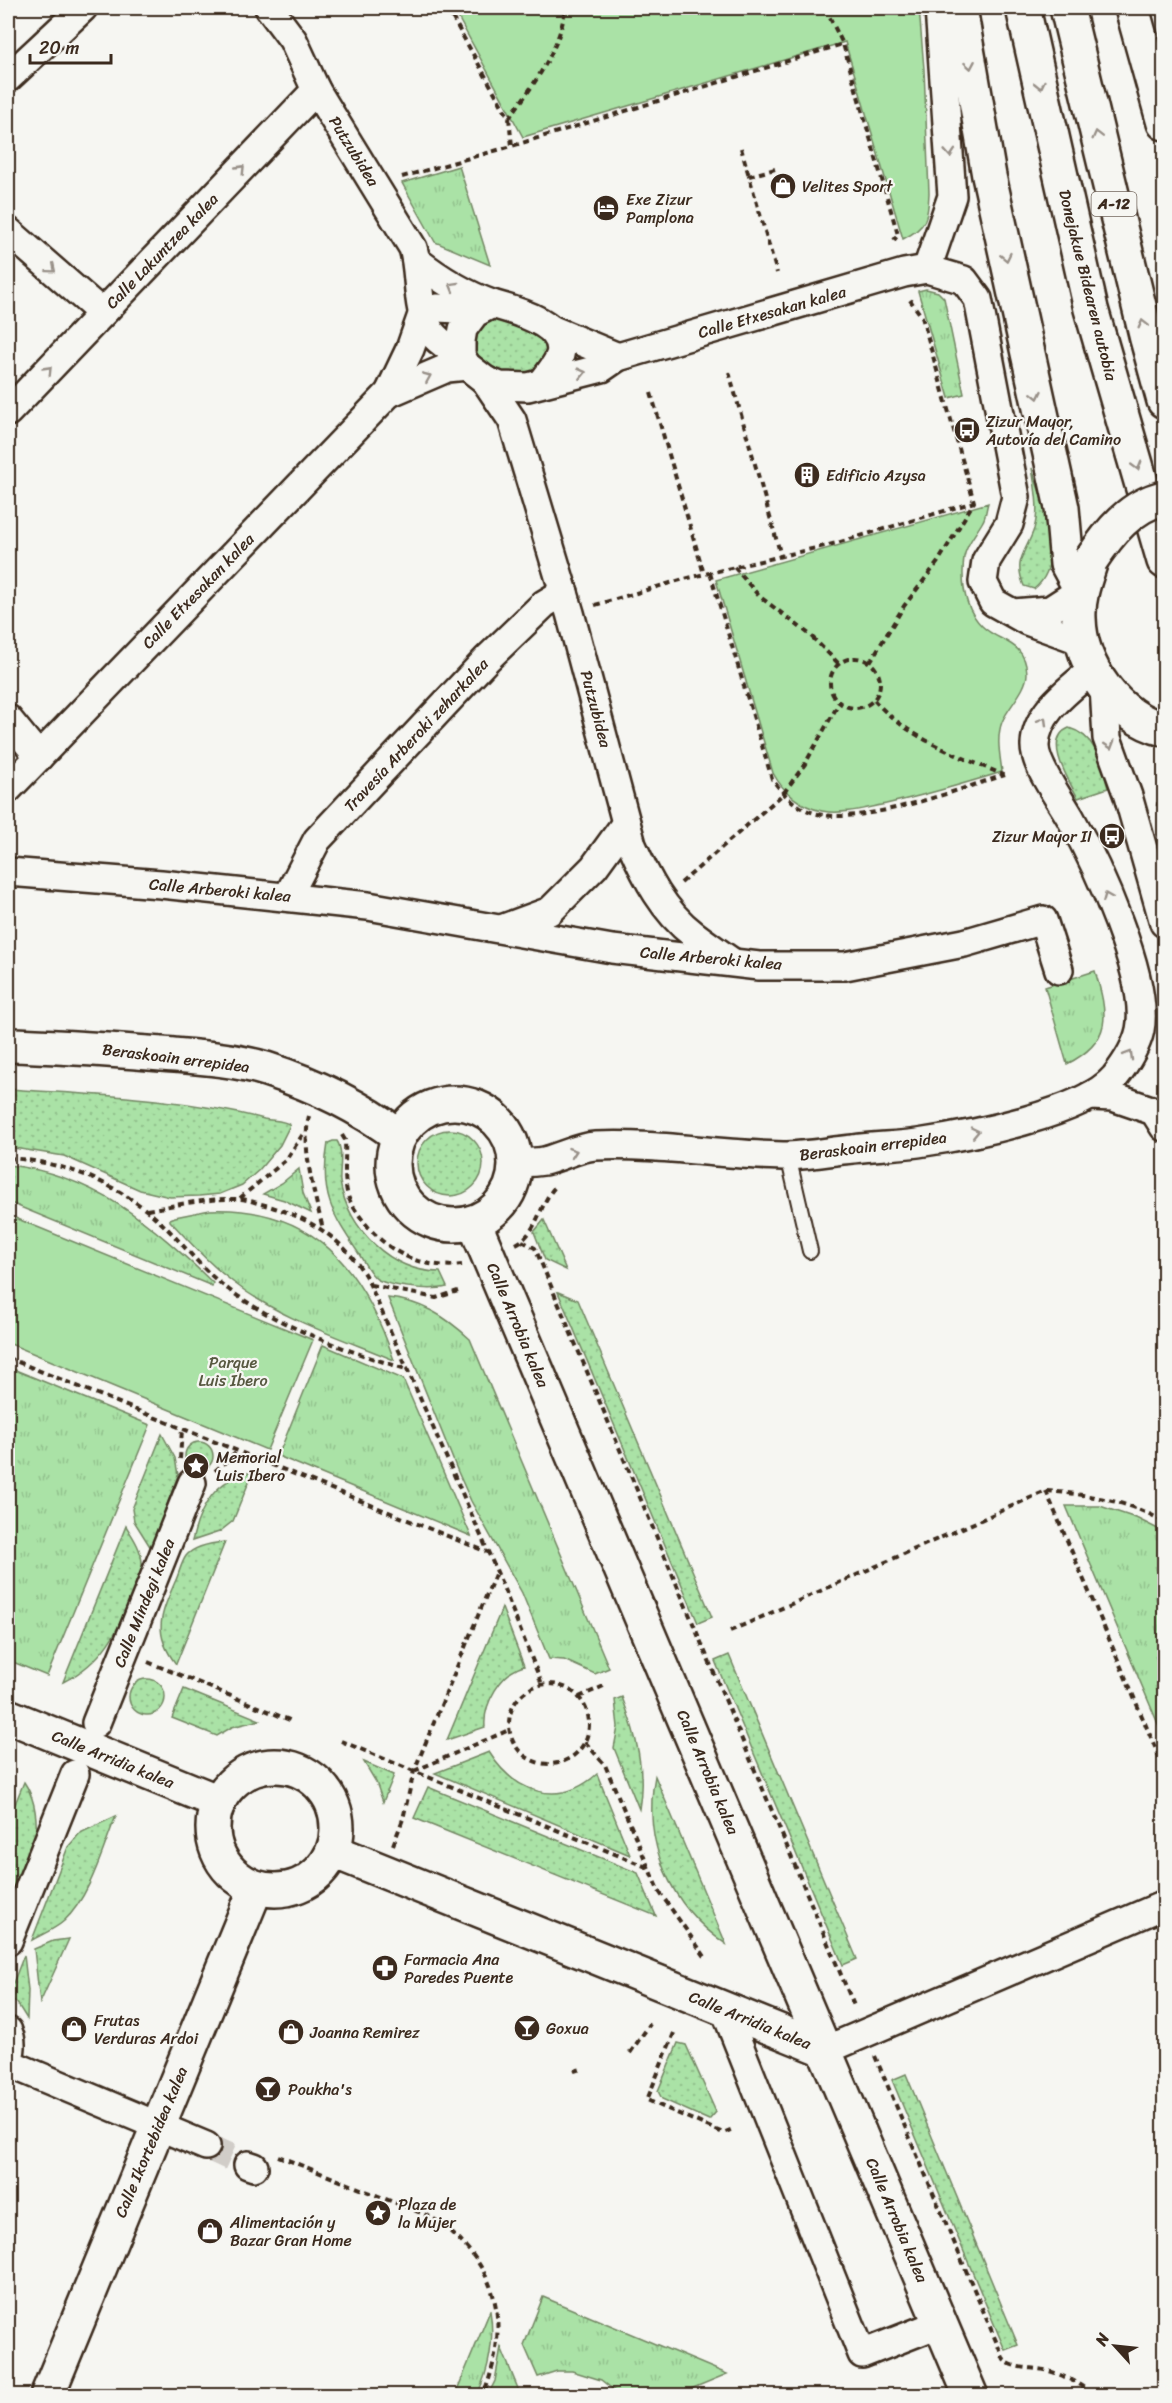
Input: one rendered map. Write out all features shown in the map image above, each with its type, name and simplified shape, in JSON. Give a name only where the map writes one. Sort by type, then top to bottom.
[{"type":"main road","points":[[960,8],[989,176],[1062,508],[1067,564],[1086,575]]},
{"type":"main road","name":"Donejakue Bidearen autobia","points":[[1023,8],[1091,309],[1164,561]]},
{"type":"main road","name":"A-12","points":[[1067,8],[1146,339],[1164,401]]},
{"type":"main road","points":[[1132,8],[1164,123]]},
{"type":"main road","points":[[1164,498],[1132,513],[1108,534],[1086,575],[1079,618],[1093,666],[1127,711],[1164,729]]},
{"type":"main road","name":"Beraskoain errepidea","points":[[8,1045],[64,1046],[191,1057],[264,1068],[319,1089],[372,1116],[399,1136]]},
{"type":"main road","points":[[458,1102],[481,1108],[500,1122],[512,1143],[516,1163],[511,1187],[502,1202],[490,1214],[474,1222],[457,1225],[427,1219],[408,1204],[396,1183],[393,1171],[393,1159],[399,1136],[414,1117],[434,1105],[458,1102]]},
{"type":"main road","name":"Calle Arrobia kalea","points":[[474,1222],[971,2396]]},
{"type":"main road","name":"Calle Arridia kalea","points":[[8,1716],[219,1802]]},
{"type":"main road","points":[[276,1766],[300,1771],[319,1784],[332,1804],[337,1827],[333,1851],[324,1867],[302,1884],[284,1890],[256,1888],[234,1875],[218,1854],[213,1828],[219,1802],[233,1783],[253,1770],[276,1766]]},
{"type":"main road","name":"Calle Arridia kalea","points":[[333,1851],[826,2050]]},
{"type":"main road","name":"Calle Ikortebidea kalea","points":[[47,2396],[256,1888]]},
{"type":"street","points":[[8,78],[83,8]]},
{"type":"street","name":"Putzubidea","points":[[269,8],[293,40],[316,90],[413,249],[417,261],[423,312],[431,331],[471,367],[512,420],[567,603],[632,845],[645,875],[662,902],[691,933],[734,963]]},
{"type":"street","name":"Putzubidea","points":[[287,8],[293,40]]},
{"type":"street","points":[[927,269],[952,196],[939,8]]},
{"type":"street","points":[[1144,51],[1164,106]]},
{"type":"street","name":"Calle Lakuntzea kalea","points":[[8,412],[316,90]]},
{"type":"street","points":[[8,231],[102,313]]},
{"type":"street","name":"Putzubidea","points":[[417,261],[486,307]]},
{"type":"street","name":"Calle Etxesakan kalea","points":[[535,384],[602,369],[618,357],[904,273],[927,269],[964,280],[978,299],[1016,497],[1009,524],[986,561],[983,582],[993,603],[1027,621],[1093,666]]},
{"type":"street","points":[[486,307],[475,313],[463,329],[471,367],[500,386],[535,384]]},
{"type":"street","points":[[423,312],[437,308],[486,307],[516,310],[553,330],[618,357]]},
{"type":"street","name":"Calle Etxesakan kalea","points":[[8,789],[389,393],[411,349],[423,312]]},
{"type":"street","points":[[512,420],[535,384],[556,365],[561,352],[560,342],[553,330]]},
{"type":"street","name":"Calle Etxesakan kalea","points":[[389,393],[447,368],[471,367]]},
{"type":"street","points":[[1012,613],[1050,610],[1086,575]]},
{"type":"street","name":"Travesía Arberoki zeharkalea","points":[[288,896],[317,840],[487,659],[544,604],[567,603]]},
{"type":"street","points":[[1093,666],[1107,738],[1128,796],[1164,923]]},
{"type":"street","name":"Beraskoain errepidea","points":[[516,1163],[545,1161],[581,1149],[601,1146],[662,1147],[747,1155],[788,1156],[917,1143],[1048,1115],[1090,1096],[1113,1079],[1132,1053],[1140,1029],[1142,1001],[1129,952],[1097,871],[1041,766],[1035,746],[1040,723],[1064,694],[1093,666]]},
{"type":"street","points":[[8,719],[39,757]]},
{"type":"street","points":[[503,929],[550,911],[594,867],[626,823]]},
{"type":"street","name":"Calle Arberoki kalea","points":[[8,872],[288,896],[368,906],[612,948],[759,966],[845,966],[964,943],[1043,920],[1059,970]]},
{"type":"street","points":[[1090,1096],[1113,1097],[1154,1111],[1164,1127]]},
{"type":"street","name":"Calle Mindegi kalea","points":[[96,1723],[192,1483]]},
{"type":"street","points":[[8,1941],[75,1774]]},
{"type":"street","name":"Calle Arridia kalea","points":[[826,2050],[1164,1905]]},
{"type":"street","points":[[725,2010],[862,2354],[941,2323]]},
{"type":"street","points":[[8,2031],[11,2052],[8,2063],[206,2146]]},
{"type":"lane","points":[[788,1156],[810,1251]]},
{"type":"path","points":[[447,8],[509,118],[512,146]]},
{"type":"path","points":[[509,118],[543,68],[556,40],[565,8]]},
{"type":"path","points":[[825,8],[843,44],[898,235],[894,240]]},
{"type":"path","points":[[396,179],[512,146],[843,44]]},
{"type":"path","points":[[741,147],[777,273]]},
{"type":"path","points":[[749,176],[775,169]]},
{"type":"path","points":[[870,662],[904,606],[938,562],[974,502],[922,317],[909,298]]},
{"type":"path","points":[[729,372],[781,556]]},
{"type":"path","points":[[651,393],[704,574]]},
{"type":"path","points":[[567,603],[837,543],[974,502]]},
{"type":"path","points":[[734,567],[759,596],[809,634],[838,663]]},
{"type":"path","points":[[710,573],[772,779],[783,794],[800,807],[813,813],[843,816],[863,813],[933,798],[1005,775],[922,737],[882,710],[874,700]]},
{"type":"path","points":[[856,657],[870,662],[879,675],[880,686],[874,700],[862,707],[854,708],[839,703],[830,691],[829,679],[838,663],[846,658],[856,657]]},
{"type":"path","points":[[676,889],[783,794],[806,764],[839,703]]},
{"type":"path","points":[[310,1109],[306,1131],[312,1182],[323,1230]]},
{"type":"path","points":[[340,1130],[345,1140],[345,1182],[349,1198],[370,1229],[385,1245],[405,1257],[437,1267],[468,1265]]},
{"type":"path","points":[[240,1198],[286,1160],[306,1131]]},
{"type":"path","points":[[8,1158],[27,1159],[71,1169],[117,1191],[147,1210],[226,1288],[261,1311],[321,1338],[406,1369]]},
{"type":"path","points":[[512,1246],[522,1240],[533,1227],[552,1191],[559,1184]]},
{"type":"path","points":[[147,1210],[240,1198],[313,1222],[338,1241],[366,1275],[497,1572],[542,1684]]},
{"type":"path","points":[[522,1240],[535,1248],[856,2012]]},
{"type":"path","points":[[370,1285],[436,1298],[458,1291]]},
{"type":"path","points":[[8,1358],[488,1553]]},
{"type":"path","points":[[1046,1491],[1164,1767]]},
{"type":"path","points":[[730,1631],[1046,1491],[1090,1496],[1129,1507],[1164,1522]]},
{"type":"path","points":[[392,1848],[403,1819],[414,1771],[497,1572]]},
{"type":"path","points":[[124,1652],[292,1721]]},
{"type":"path","points":[[542,1684],[562,1686],[579,1696],[590,1718],[589,1731],[578,1753],[555,1764],[543,1764],[521,1753],[513,1742],[509,1730],[513,1706],[520,1696],[530,1688],[542,1684]]},
{"type":"path","points":[[579,1696],[606,1685]]},
{"type":"path","points":[[414,1771],[509,1730]]},
{"type":"path","points":[[341,1741],[649,1868]]},
{"type":"path","points":[[585,1742],[605,1765],[658,1890],[706,1958]]},
{"type":"path","points":[[630,2053],[650,2024]]},
{"type":"path","points":[[674,2033],[646,2100],[723,2133],[733,2129]]},
{"type":"path","points":[[871,2046],[1004,2360],[1013,2367],[1045,2370],[1062,2376],[1095,2396]]},
{"type":"path","points":[[574,2072],[581,2069]]},
{"type":"path","points":[[258,2162],[431,2217],[452,2231],[476,2258],[491,2288],[497,2307],[499,2334],[496,2355],[483,2396]]},
{"type":"green space","points":[[453,8],[919,8],[929,193],[925,221],[911,235],[903,239],[845,42],[523,137]]},
{"type":"green space","points":[[459,166],[490,265],[435,242],[402,183]]},
{"type":"green space","points":[[926,289],[938,292],[944,298],[964,394],[949,398],[918,291]]},
{"type":"green space","points":[[488,316],[522,321],[546,343],[547,356],[537,370],[528,375],[513,376],[476,361],[472,338]]},
{"type":"green space","points":[[1032,468],[1046,514],[1051,548],[1044,577],[1034,589],[1024,586],[1020,569],[1020,562],[1034,529],[1037,514]]},
{"type":"green space","points":[[988,503],[984,519],[965,552],[963,576],[965,594],[971,611],[982,626],[1010,643],[1022,654],[1027,673],[1024,686],[1000,728],[999,747],[1002,772],[915,797],[854,810],[822,811],[800,802],[787,792],[773,773],[716,580]]},
{"type":"green space","points":[[1069,728],[1086,737],[1092,744],[1108,788],[1078,798],[1064,771],[1058,750],[1061,733]]},
{"type":"green space","points":[[1095,971],[1104,1013],[1100,1036],[1093,1046],[1067,1064],[1045,987]]},
{"type":"green space","points":[[8,1089],[169,1101],[282,1121],[290,1125],[280,1145],[259,1170],[242,1185],[220,1194],[170,1197],[140,1190],[64,1156],[8,1147]]},
{"type":"green space","points":[[443,1130],[457,1130],[469,1135],[478,1144],[483,1163],[481,1176],[474,1187],[457,1196],[443,1196],[431,1191],[422,1182],[417,1170],[417,1156],[422,1144],[431,1135]]},
{"type":"green space","points":[[337,1141],[339,1145],[340,1182],[345,1199],[362,1231],[375,1245],[405,1265],[440,1272],[447,1287],[422,1288],[393,1285],[378,1280],[370,1272],[330,1203],[325,1176],[328,1143]]},
{"type":"green space","points":[[8,1165],[39,1170],[95,1191],[168,1241],[213,1283],[212,1286],[8,1202]]},
{"type":"green space","points":[[299,1169],[303,1193],[311,1213],[284,1200],[263,1194],[282,1183]]},
{"type":"green space","points":[[210,1210],[247,1212],[279,1219],[306,1232],[330,1249],[350,1271],[367,1298],[382,1327],[394,1360],[270,1307],[216,1268],[170,1221],[175,1217]]},
{"type":"green space","name":"Parque Luis Ibero","points":[[8,1215],[313,1340],[267,1450],[8,1343]]},
{"type":"green space","points":[[544,1220],[566,1270],[545,1260],[534,1232]]},
{"type":"green space","points":[[558,1292],[578,1300],[712,1617],[698,1623]]},
{"type":"green space","points":[[388,1298],[411,1302],[432,1311],[470,1339],[609,1668],[595,1674],[564,1660],[549,1659],[522,1593],[471,1501],[458,1472]]},
{"type":"green space","points":[[323,1345],[403,1379],[471,1536],[278,1456]]},
{"type":"green space","points":[[8,1367],[150,1425],[47,1676],[8,1660]]},
{"type":"green space","points":[[162,1434],[175,1458],[178,1475],[151,1548],[134,1521],[132,1509]]},
{"type":"green space","points":[[199,1442],[209,1446],[213,1456],[209,1466],[199,1470],[189,1466],[185,1456],[189,1446]]},
{"type":"green space","points":[[253,1472],[233,1521],[219,1532],[192,1541],[200,1516],[212,1496],[229,1480]]},
{"type":"green space","points":[[1066,1506],[1100,1506],[1136,1518],[1164,1532],[1164,1738]]},
{"type":"green space","points":[[126,1526],[142,1559],[141,1574],[129,1605],[116,1632],[99,1655],[77,1674],[63,1682]]},
{"type":"green space","points":[[225,1542],[176,1664],[164,1643],[161,1623],[181,1565],[189,1553],[199,1547]]},
{"type":"green space","points":[[502,1608],[524,1666],[508,1675],[495,1690],[487,1709],[485,1727],[447,1740]]},
{"type":"green space","points":[[729,1655],[857,1959],[843,1965],[715,1661]]},
{"type":"green space","points":[[147,1679],[160,1684],[165,1697],[160,1710],[147,1715],[134,1710],[129,1697],[134,1684]]},
{"type":"green space","points":[[184,1689],[260,1720],[232,1727],[217,1736],[172,1718]]},
{"type":"green space","points":[[622,1697],[638,1752],[641,1780],[639,1809],[614,1748],[618,1727],[615,1700]]},
{"type":"green space","points":[[489,1752],[511,1777],[524,1786],[538,1791],[552,1793],[567,1791],[582,1785],[597,1774],[630,1855],[435,1773]]},
{"type":"green space","points":[[364,1762],[394,1775],[383,1802],[376,1782]]},
{"type":"green space","points":[[655,1776],[726,1944],[706,1929],[689,1911],[675,1892],[665,1871],[657,1848],[653,1825],[652,1801]]},
{"type":"green space","points":[[24,1782],[34,1806],[36,1832],[8,1907],[8,1821]]},
{"type":"green space","points":[[428,1787],[638,1873],[656,1916],[414,1818]]},
{"type":"green space","points":[[116,1816],[95,1872],[73,1911],[53,1929],[32,1940],[68,1847],[80,1833]]},
{"type":"green space","points":[[69,1939],[40,2003],[34,1949],[53,1941]]},
{"type":"green space","points":[[24,1955],[28,1990],[27,2019],[17,2003],[8,1996]]},
{"type":"green space","points":[[678,2043],[686,2045],[716,2112],[709,2120],[662,2099],[658,2091]]},
{"type":"green space","points":[[906,2074],[1018,2345],[1005,2350],[892,2080]]},
{"type":"green space","points":[[543,2297],[727,2374],[674,2396],[620,2395],[601,2380],[572,2371],[557,2371],[538,2377],[524,2345]]},
{"type":"green space","points":[[490,2311],[492,2332],[488,2365],[477,2395],[455,2395]]},
{"type":"green space","points":[[501,2347],[519,2391],[515,2395],[488,2395],[495,2381]]},
{"type":"tunnel","points":[[206,2146],[248,2165]]},
{"type":"place","name":"Velites Sport","points":[[783,186]]},
{"type":"place","name":"Exe Zizur Pamplona","points":[[606,208]]},
{"type":"place","name":"Zizur Mayor, Autovía del Camino","points":[[967,430]]},
{"type":"place","name":"Edificio Azysa","points":[[807,475]]},
{"type":"place","name":"Zizur Mayor II","points":[[1112,836]]},
{"type":"place","name":"Memorial Luis Ibero","points":[[196,1466]]},
{"type":"place","name":"Farmacia Ana Paredes Puente","points":[[385,1968]]},
{"type":"place","name":"Goxua","points":[[527,2028]]},
{"type":"place","name":"Frutas Verduras Ardoi","points":[[74,2029]]},
{"type":"place","name":"Joanna Remirez","points":[[291,2032]]},
{"type":"place","name":"Poukha's","points":[[268,2089]]},
{"type":"place","name":"Plaza de la Mujer","points":[[378,2213]]},
{"type":"place","name":"Alimentación y Bazar Gran Home","points":[[210,2231]]}]
